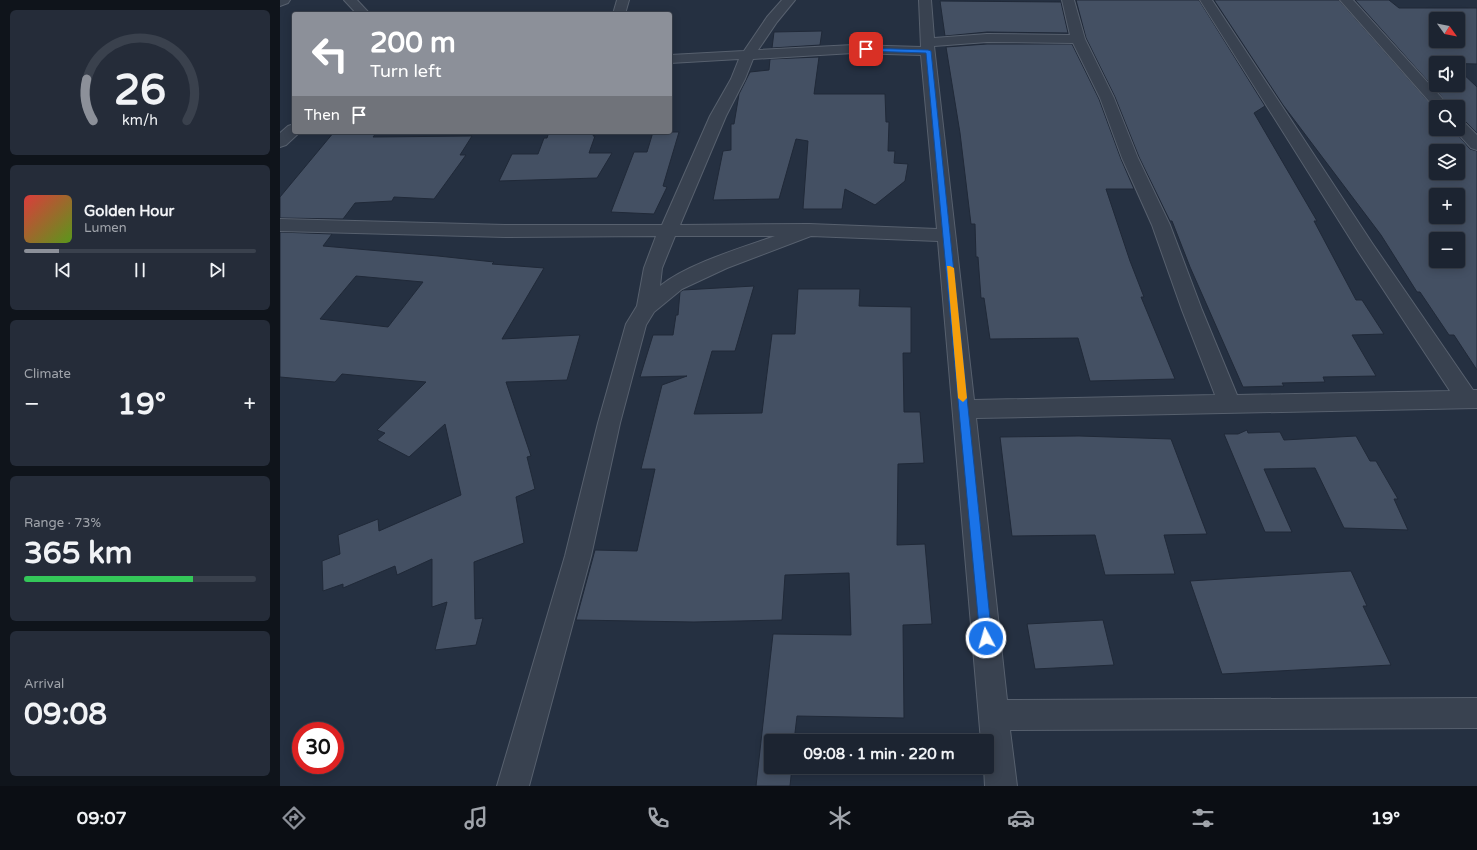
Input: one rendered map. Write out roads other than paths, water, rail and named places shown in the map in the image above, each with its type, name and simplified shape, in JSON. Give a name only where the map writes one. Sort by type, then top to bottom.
[{"type":"street","points":[[280,2],[284,0]]},
{"type":"street","points":[[350,0],[362,12]]},
{"type":"street","points":[[620,12],[623,0]]},
{"type":"street","points":[[647,307],[653,268],[667,229],[718,116],[738,79],[748,55],[772,20],[789,0]]},
{"type":"street","points":[[925,0],[946,235],[1001,786]]},
{"type":"street","points":[[1068,0],[1078,39],[1107,98],[1130,158],[1160,225],[1230,404]]},
{"type":"street","points":[[1206,0],[1365,247],[1472,399]]},
{"type":"street","points":[[1346,0],[1436,100]]},
{"type":"street","points":[[672,59],[854,48],[928,47],[987,38],[1078,39]]},
{"type":"street","points":[[280,142],[292,131]]},
{"type":"street","points":[[1465,131],[1477,144]]},
{"type":"street","points":[[281,225],[505,231],[667,229],[809,230],[946,235]]},
{"type":"street","points":[[512,786],[578,556],[609,423],[636,324],[647,307],[675,284],[720,263],[809,230]]},
{"type":"street","points":[[964,409],[1472,399]]},
{"type":"street","points":[[994,714],[1477,713]]}]
